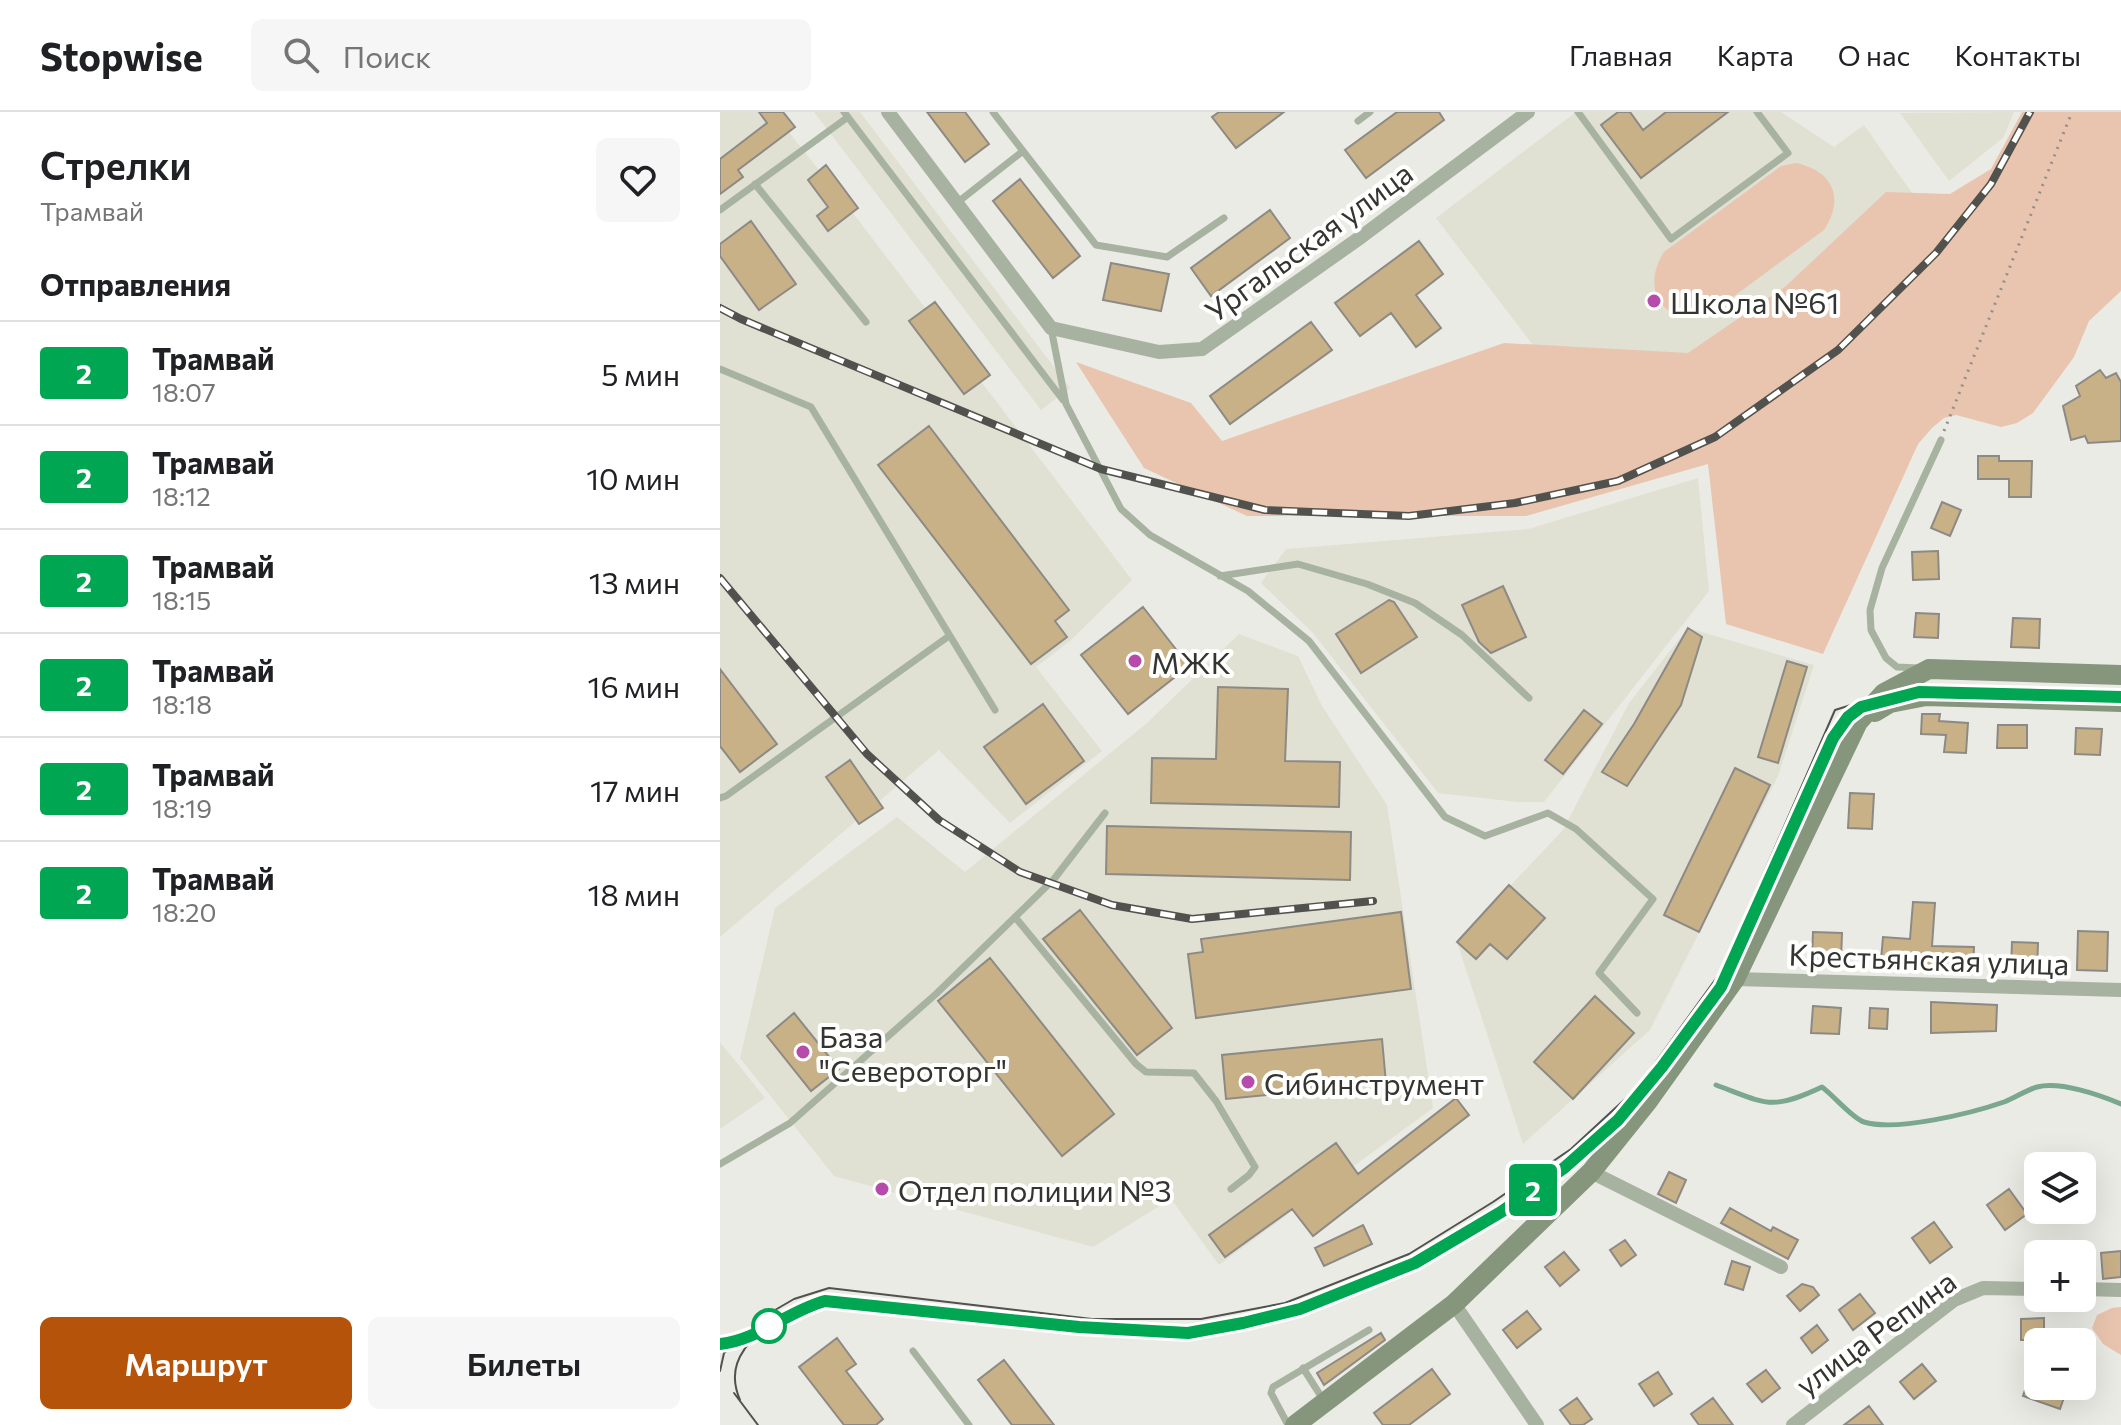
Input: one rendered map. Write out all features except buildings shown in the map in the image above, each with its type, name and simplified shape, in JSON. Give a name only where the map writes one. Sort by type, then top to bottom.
[{"type":"street","points":[[888,112],[1051,328]]},
{"type":"street","name":"Ургальская улица","points":[[1051,328],[1159,352],[1202,349],[1361,237],[1528,112]]},
{"type":"street","points":[[1295,1425],[1454,1304],[1591,1172],[1648,1101],[1735,979],[1858,722],[1884,693],[1929,669],[2121,675]]},
{"type":"street","points":[[1858,722],[1890,703],[1926,696],[2121,702]]},
{"type":"street","name":"Крестьянская улица","points":[[1735,979],[2121,990]]},
{"type":"street","points":[[1591,1172],[1781,1267]]},
{"type":"street","name":"улица Репина","points":[[1793,1425],[1954,1300],[1983,1288],[2024,1289]]},
{"type":"street","points":[[2096,1289],[2121,1290]]},
{"type":"street","points":[[1454,1304],[1537,1425]]},
{"type":"lane","points":[[993,112],[1096,245],[1167,257],[1224,218]]},
{"type":"lane","points":[[1358,121],[1370,112]]},
{"type":"lane","points":[[1578,112],[1671,239],[1788,153],[1757,112]]},
{"type":"lane","points":[[720,210],[846,114],[1066,404],[1121,509],[1150,535],[1248,591],[1309,641],[1445,817],[1485,836],[1548,813],[1576,829],[1653,899],[1599,973],[1637,1013]]},
{"type":"lane","points":[[958,202],[1023,151]]},
{"type":"lane","points":[[755,184],[866,322]]},
{"type":"lane","points":[[1051,328],[1066,404]]},
{"type":"lane","points":[[720,369],[811,407],[995,710]]},
{"type":"lane","points":[[1929,669],[1897,667],[1886,658],[1871,630],[1870,610],[1882,568],[1941,440]]},
{"type":"lane","points":[[1220,576],[1298,564],[1367,584],[1415,603],[1462,635],[1529,698]]},
{"type":"lane","points":[[720,798],[949,636]]},
{"type":"lane","points":[[720,1164],[790,1123],[937,993],[1054,879],[1105,813]]},
{"type":"lane","points":[[1015,917],[1136,1064],[1146,1072],[1194,1073],[1216,1101],[1255,1167],[1231,1189]]},
{"type":"lane","points":[[1288,1425],[1271,1393],[1279,1381],[1369,1330]]},
{"type":"lane","points":[[913,1351],[969,1425]]},
{"type":"lane","points":[[1303,1368],[1325,1403]]},
{"type":"path","points":[[1941,440],[2072,112]]},
{"type":"shaded area","points":[[720,112],[773,112],[1132,580],[1070,641],[1036,667],[1102,751],[1010,823],[939,750],[720,937]]},
{"type":"shaded area","points":[[814,112],[860,112],[1070,388],[1041,410]]},
{"type":"shaded area","name":"Школа №61","points":[[1576,112],[1781,112],[1834,147],[1864,125],[1924,210],[1702,383],[1571,395],[1436,218]]},
{"type":"shaded area","points":[[2014,112],[2003,138],[1949,181],[1900,113]]},
{"type":"shaded area","points":[[2022,112],[2121,112],[2121,291],[2089,321],[2074,357],[2033,413],[2017,423],[2001,427],[1956,415],[1944,418],[1918,444],[1823,654],[1726,624],[1708,464],[1526,516],[1247,516],[1144,468],[1076,362],[1191,403],[1222,441],[1504,343],[1688,353],[1786,286],[1886,192],[1950,194],[1991,169]]},
{"type":"shaded area","points":[[1796,163],[1819,172],[1832,188],[1834,207],[1824,230],[1707,316],[1678,315],[1668,310],[1655,291],[1654,279],[1664,252],[1781,166]]},
{"type":"shaded area","points":[[1698,478],[1709,591],[1544,802],[1438,793],[1313,633],[1261,583],[1286,549],[1528,529]]},
{"type":"shaded area","points":[[1688,628],[1814,665],[1778,776],[1650,1030],[1523,1144],[1457,942],[1563,830],[1629,703]]},
{"type":"shaded area","points":[[1239,634],[1298,656],[1322,706],[1387,805],[1433,1108],[1219,1265],[1171,1199],[1093,1247],[834,1176],[740,1058],[775,908],[897,817],[965,872],[1147,723]]},
{"type":"shaded area","points":[[720,1042],[765,1098],[720,1129]]},
{"type":"shaded area","points":[[2121,1307],[2121,1355],[2103,1344],[2096,1328],[2092,1328],[2097,1315]]},
{"type":"waterway","points":[[1716,1085],[1769,1102],[1791,1099],[1822,1087],[1859,1120],[1895,1125],[1954,1116],[2046,1086],[2080,1090],[2121,1104]]},
{"type":"tram line","points":[[720,1371],[724,1353],[763,1317],[794,1299],[829,1288],[1092,1319],[1201,1319],[1285,1303],[1409,1254],[1571,1149],[1637,1088],[1720,973],[1835,710],[1915,685],[2121,691]]},
{"type":"tram line","name":"2","points":[[720,1344],[733,1343],[807,1306],[825,1301],[1079,1327],[1188,1333],[1300,1309],[1415,1263],[1501,1212],[1564,1168],[1618,1120],[1662,1067],[1721,987],[1833,738],[1848,717],[1861,707],[1919,692],[2121,697]]},
{"type":"tram line","points":[[1317,1303],[1415,1263],[1501,1212],[1583,1151]]},
{"type":"tram line","points":[[803,1307],[825,1301],[890,1307]]},
{"type":"tram line","points":[[1133,1329],[1188,1333],[1271,1316]]},
{"type":"tram line","points":[[740,1400],[735,1381],[737,1363],[759,1332]]},
{"type":"tram line","points":[[734,1393],[758,1425]]},
{"type":"railway","points":[[720,308],[1101,469],[1265,510],[1409,516],[1515,503],[1618,481],[1715,437],[1838,350],[1936,253],[1991,184],[2030,112]]},
{"type":"railway","points":[[720,578],[867,754],[939,820],[1020,872],[1112,905],[1192,919],[1373,901]]},
{"type":"place","name":"Школа №61","points":[[1654,301]]},
{"type":"place","name":"МЖК","points":[[1135,661]]},
{"type":"place","name":"База \"Североторг\"","points":[[803,1052]]},
{"type":"place","name":"Сибинструмент","points":[[1248,1082]]},
{"type":"place","name":"Отдел полиции №3","points":[[882,1189]]}]
